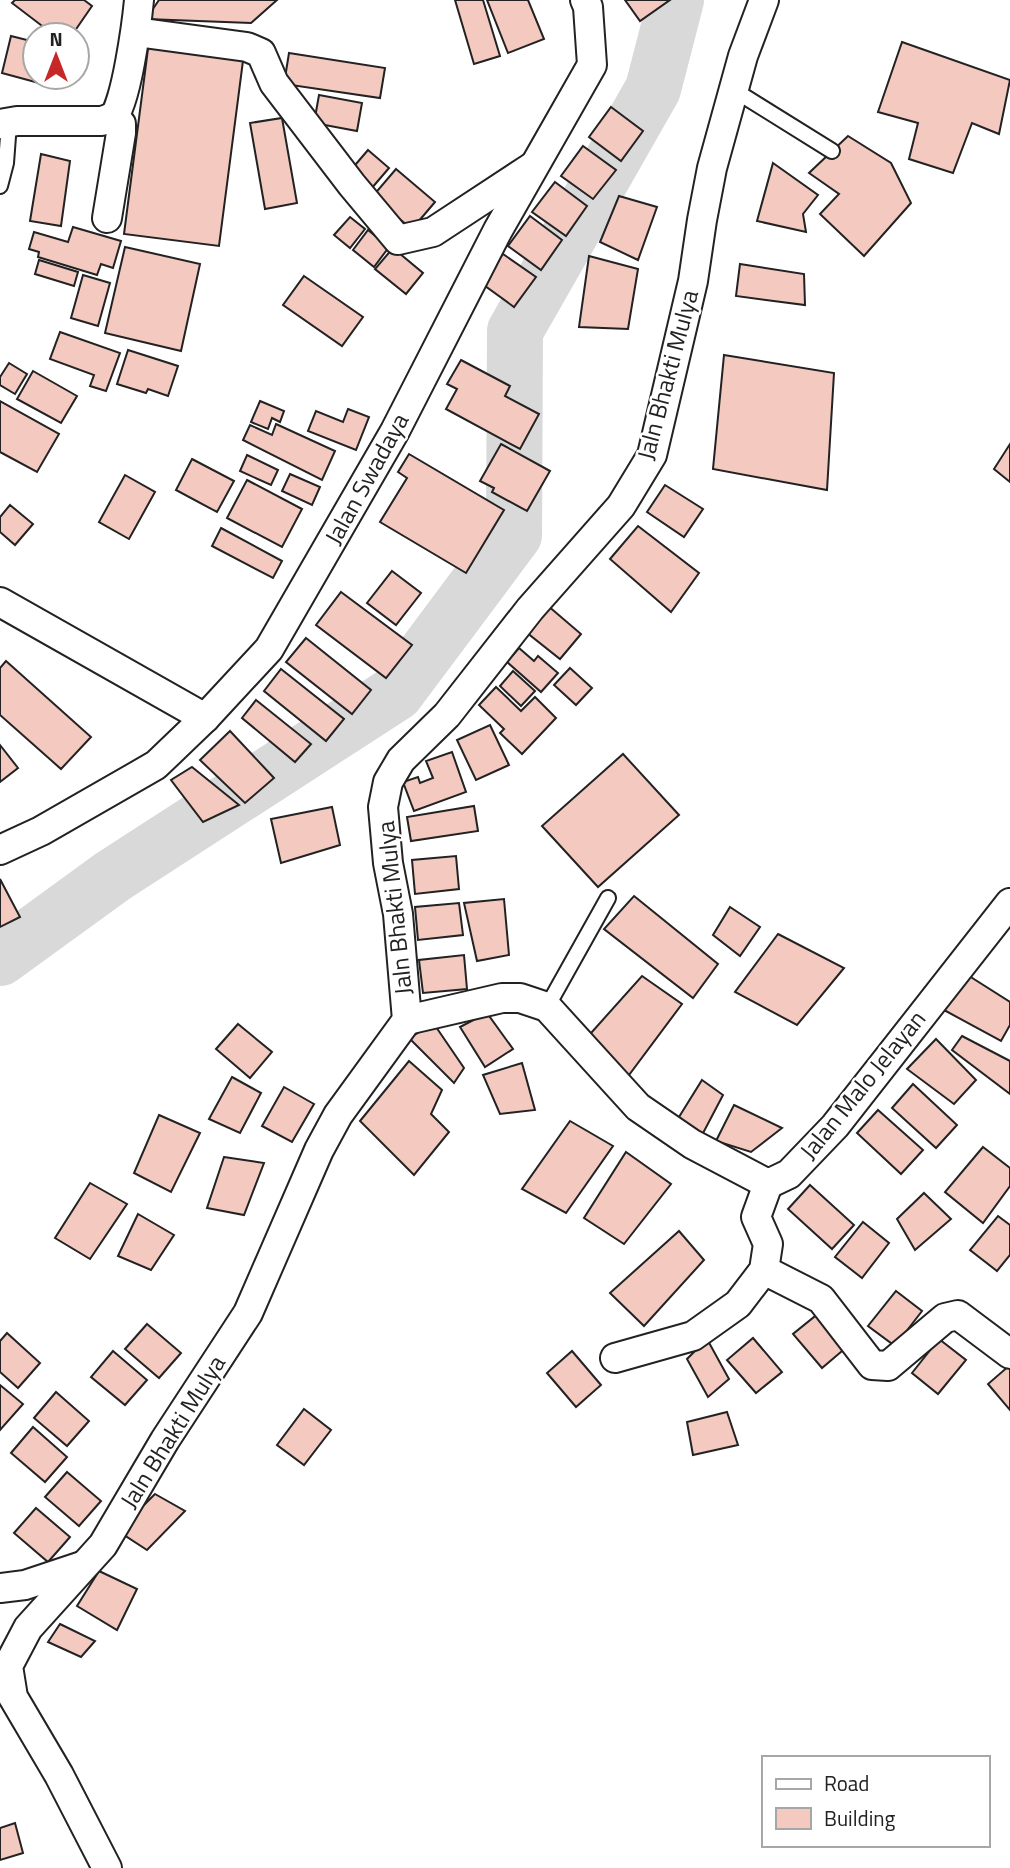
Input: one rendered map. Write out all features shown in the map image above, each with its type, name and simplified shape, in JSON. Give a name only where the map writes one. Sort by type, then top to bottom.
[{"type":"street","points":[[4,123],[103,121],[113,117],[120,103],[136,32],[139,0]]},
{"type":"street","name":"Jalan Swadaya","points":[[0,850],[41,831],[156,765],[205,718],[269,649],[395,430],[498,230],[592,65],[588,7],[585,0]]},
{"type":"street","name":"Jaln Bhakti Mulya","points":[[107,1868],[91,1854],[59,1775],[13,1698],[8,1666],[28,1628],[103,1545],[164,1440],[248,1313],[319,1150],[338,1115],[407,1020],[398,914],[388,863],[383,807],[388,782],[401,760],[447,715],[530,609],[621,506],[652,455],[693,281],[712,168],[743,56],[764,0]]},
{"type":"street","points":[[136,32],[247,47],[261,53],[274,83],[398,240],[433,232],[536,164]]},
{"type":"street","points":[[107,218],[121,133],[121,124],[113,117]]},
{"type":"street","points":[[0,602],[205,718]]},
{"type":"street","name":"Jalan Malo Jelayan","points":[[768,1184],[789,1174],[835,1126],[1010,903]]},
{"type":"street","points":[[407,1020],[502,998],[520,998],[547,1007],[638,1107],[692,1144],[768,1184],[756,1217],[768,1244],[764,1270],[737,1304],[693,1336],[615,1359]]},
{"type":"street","points":[[764,1270],[821,1299],[872,1365],[888,1366],[945,1318],[958,1315],[1010,1354]]},
{"type":"street","points":[[0,1588],[25,1585],[85,1565]]},
{"type":"lane","points":[[734,90],[832,150]]},
{"type":"lane","points":[[0,186],[6,163],[4,123]]},
{"type":"lane","points":[[547,1007],[608,898]]},
{"type":"building","points":[[15,0],[84,0],[92,6],[82,21],[36,21],[12,3]]},
{"type":"building","points":[[159,0],[277,0],[251,23],[146,19]]},
{"type":"building","points":[[455,0],[483,0],[500,56],[474,64]]},
{"type":"building","points":[[487,0],[528,0],[544,39],[508,53]]},
{"type":"building","points":[[625,0],[670,0],[640,21]]},
{"type":"building","points":[[11,36],[21,38],[21,78],[2,73]]},
{"type":"building","points":[[149,41],[244,53],[219,246],[124,234]]},
{"type":"building","points":[[902,42],[1010,80],[999,134],[972,123],[953,173],[909,159],[918,123],[878,112]]},
{"type":"building","points":[[289,53],[385,68],[380,98],[284,84]]},
{"type":"building","points":[[319,95],[362,103],[357,131],[314,123]]},
{"type":"building","points":[[611,107],[643,131],[621,161],[589,137]]},
{"type":"building","points":[[282,118],[297,203],[265,209],[250,123]]},
{"type":"building","points":[[848,136],[891,163],[911,203],[864,256],[820,214],[839,194],[809,173]]},
{"type":"building","points":[[583,146],[616,170],[593,199],[561,176]]},
{"type":"building","points":[[368,150],[389,168],[371,189],[350,171]]},
{"type":"building","points":[[41,154],[70,161],[61,226],[30,221]]},
{"type":"building","points":[[773,163],[818,195],[803,214],[806,232],[757,221]]},
{"type":"building","points":[[396,169],[435,202],[412,229],[372,197]]},
{"type":"building","points":[[555,182],[587,206],[566,236],[532,212]]},
{"type":"building","points":[[619,196],[657,207],[638,260],[600,242]]},
{"type":"building","points":[[530,216],[562,240],[541,270],[508,246]]},
{"type":"building","points":[[350,217],[365,229],[350,248],[334,235]]},
{"type":"building","points":[[73,227],[121,241],[113,268],[101,264],[97,275],[38,257],[39,252],[29,249],[34,232],[68,242]]},
{"type":"building","points":[[368,230],[389,247],[374,267],[353,250]]},
{"type":"building","points":[[125,247],[200,264],[181,351],[105,333]]},
{"type":"building","points":[[393,248],[423,273],[406,294],[375,269]]},
{"type":"building","points":[[503,254],[536,277],[514,307],[481,283]]},
{"type":"building","points":[[589,256],[638,269],[628,329],[579,327]]},
{"type":"building","points":[[39,260],[78,272],[74,286],[35,274]]},
{"type":"building","points":[[740,264],[804,274],[805,305],[736,296]]},
{"type":"building","points":[[83,275],[110,283],[98,326],[71,318]]},
{"type":"building","points":[[304,276],[363,317],[342,346],[283,305]]},
{"type":"building","points":[[60,332],[120,353],[106,391],[90,386],[94,375],[50,359]]},
{"type":"building","points":[[128,350],[178,366],[168,396],[148,389],[146,393],[117,384]]},
{"type":"building","points":[[724,355],[834,373],[827,490],[713,469]]},
{"type":"building","points":[[461,360],[510,386],[505,396],[539,414],[520,449],[446,409],[457,389],[447,384]]},
{"type":"building","points":[[9,363],[27,374],[15,394],[0,385],[0,377]]},
{"type":"building","points":[[33,371],[77,396],[61,423],[17,399]]},
{"type":"building","points":[[0,401],[59,434],[37,472],[0,452]]},
{"type":"building","points":[[260,401],[284,411],[280,422],[272,418],[268,429],[251,422]]},
{"type":"building","points":[[348,409],[369,417],[356,450],[308,431],[316,411],[343,422]]},
{"type":"building","points":[[276,424],[335,451],[322,480],[243,440],[250,425],[272,435]]},
{"type":"building","points":[[501,444],[550,471],[527,511],[492,492],[494,488],[480,481]]},
{"type":"building","points":[[1010,444],[1010,482],[994,469]]},
{"type":"building","points":[[409,454],[504,510],[466,573],[380,522],[407,478],[398,472]]},
{"type":"building","points":[[247,455],[278,470],[271,485],[240,471]]},
{"type":"building","points":[[192,459],[234,481],[217,512],[176,490]]},
{"type":"building","points":[[290,474],[320,487],[312,505],[282,491]]},
{"type":"building","points":[[125,475],[155,492],[129,539],[99,522]]},
{"type":"building","points":[[247,480],[302,509],[282,547],[227,518]]},
{"type":"building","points":[[665,485],[703,509],[684,537],[647,512]]},
{"type":"building","points":[[10,505],[33,524],[15,545],[0,532],[0,517]]},
{"type":"building","points":[[638,526],[699,573],[671,612],[610,559]]},
{"type":"building","points":[[221,528],[282,561],[273,578],[212,546]]},
{"type":"building","points":[[392,571],[421,593],[396,625],[367,603]]},
{"type":"building","points":[[341,592],[412,645],[386,678],[316,625]]},
{"type":"building","points":[[547,605],[581,634],[560,659],[526,632]]},
{"type":"building","points":[[306,638],[371,690],[352,714],[286,662]]},
{"type":"building","points":[[519,648],[534,661],[538,656],[558,673],[541,692],[507,662]]},
{"type":"building","points":[[6,661],[91,737],[61,769],[0,715],[0,668]]},
{"type":"building","points":[[570,668],[592,688],[576,705],[554,685]]},
{"type":"building","points":[[281,669],[344,719],[326,741],[264,691]]},
{"type":"building","points":[[513,671],[535,691],[521,706],[500,686]]},
{"type":"building","points":[[496,687],[521,711],[535,697],[556,718],[522,754],[500,733],[504,729],[479,705]]},
{"type":"building","points":[[256,700],[311,744],[295,762],[242,718]]},
{"type":"building","points":[[490,725],[509,765],[476,780],[457,740]]},
{"type":"building","points":[[230,731],[274,778],[245,803],[200,760]]},
{"type":"building","points":[[0,745],[18,768],[0,782]]},
{"type":"building","points":[[452,752],[466,792],[414,811],[403,782],[418,777],[420,783],[433,778],[426,761]]},
{"type":"building","points":[[623,754],[679,815],[598,887],[542,826]]},
{"type":"building","points":[[192,767],[239,805],[203,822],[171,780]]},
{"type":"building","points":[[474,806],[478,831],[411,841],[407,817]]},
{"type":"building","points":[[332,807],[340,845],[281,863],[271,819]]},
{"type":"building","points":[[456,856],[459,889],[415,894],[412,860]]},
{"type":"building","points":[[0,879],[20,917],[0,927]]},
{"type":"building","points":[[634,896],[718,964],[693,998],[604,929]]},
{"type":"building","points":[[504,899],[509,955],[477,961],[464,903]]},
{"type":"building","points":[[459,903],[463,935],[418,940],[415,907]]},
{"type":"building","points":[[730,907],[760,927],[740,956],[713,935]]},
{"type":"building","points":[[778,934],[844,968],[797,1025],[735,992]]},
{"type":"building","points":[[464,955],[467,989],[423,993],[419,960]]},
{"type":"building","points":[[966,974],[1010,1002],[1010,1025],[1001,1041],[944,1010]]},
{"type":"building","points":[[642,976],[682,1004],[626,1079],[583,1042]]},
{"type":"building","points":[[487,1013],[513,1049],[485,1067],[460,1027]]},
{"type":"building","points":[[238,1024],[272,1052],[250,1078],[216,1049]]},
{"type":"building","points":[[434,1024],[464,1068],[454,1083],[409,1038]]},
{"type":"building","points":[[962,1036],[1010,1061],[1010,1094],[952,1050]]},
{"type":"building","points":[[936,1039],[976,1080],[954,1104],[907,1069]]},
{"type":"building","points":[[409,1061],[442,1090],[431,1114],[449,1132],[414,1175],[360,1121]]},
{"type":"building","points":[[522,1063],[535,1110],[500,1114],[483,1075]]},
{"type":"building","points":[[232,1077],[261,1093],[240,1133],[209,1119]]},
{"type":"building","points":[[702,1080],[723,1095],[701,1137],[674,1125]]},
{"type":"building","points":[[913,1084],[957,1125],[936,1148],[892,1108]]},
{"type":"building","points":[[284,1087],[314,1104],[292,1142],[262,1126]]},
{"type":"building","points":[[734,1105],[782,1128],[751,1152],[716,1141]]},
{"type":"building","points":[[878,1110],[923,1150],[901,1174],[857,1133]]},
{"type":"building","points":[[159,1115],[200,1133],[171,1192],[134,1173]]},
{"type":"building","points":[[570,1121],[613,1146],[566,1213],[522,1189]]},
{"type":"building","points":[[983,1147],[1010,1168],[1010,1186],[983,1223],[945,1192]]},
{"type":"building","points":[[626,1152],[671,1184],[624,1244],[584,1218]]},
{"type":"building","points":[[224,1157],[264,1163],[244,1215],[207,1208]]},
{"type":"building","points":[[90,1183],[127,1204],[90,1259],[55,1238]]},
{"type":"building","points":[[810,1185],[854,1225],[832,1249],[788,1209]]},
{"type":"building","points":[[924,1193],[951,1219],[915,1250],[897,1219]]},
{"type":"building","points":[[138,1214],[174,1235],[151,1270],[118,1256]]},
{"type":"building","points":[[998,1216],[1010,1225],[1010,1255],[997,1271],[970,1250]]},
{"type":"building","points":[[863,1222],[889,1243],[862,1278],[835,1257]]},
{"type":"building","points":[[679,1231],[704,1260],[644,1326],[610,1293]]},
{"type":"building","points":[[896,1291],[922,1311],[895,1346],[868,1326]]},
{"type":"building","points":[[819,1313],[848,1346],[822,1368],[793,1334]]},
{"type":"building","points":[[147,1324],[181,1353],[159,1378],[125,1349]]},
{"type":"building","points":[[7,1333],[40,1363],[18,1388],[0,1372],[0,1341]]},
{"type":"building","points":[[753,1338],[782,1372],[756,1393],[727,1360]]},
{"type":"building","points":[[707,1339],[729,1379],[708,1397],[687,1359]]},
{"type":"building","points":[[939,1339],[966,1360],[938,1394],[912,1373]]},
{"type":"building","points":[[113,1351],[147,1380],[125,1405],[91,1377]]},
{"type":"building","points":[[572,1351],[601,1385],[576,1407],[547,1373]]},
{"type":"building","points":[[1010,1365],[1010,1410],[988,1384]]},
{"type":"building","points":[[0,1385],[23,1404],[0,1430]]},
{"type":"building","points":[[56,1392],[89,1421],[67,1446],[34,1418]]},
{"type":"building","points":[[304,1409],[331,1430],[304,1465],[277,1445]]},
{"type":"building","points":[[727,1412],[738,1445],[693,1455],[687,1422]]},
{"type":"building","points":[[33,1427],[67,1457],[45,1482],[11,1453]]},
{"type":"building","points":[[67,1472],[101,1501],[79,1526],[45,1497]]},
{"type":"building","points":[[155,1494],[185,1511],[147,1550],[118,1531]]},
{"type":"building","points":[[36,1508],[70,1537],[48,1562],[14,1533]]},
{"type":"building","points":[[99,1571],[137,1589],[117,1630],[77,1606]]},
{"type":"building","points":[[60,1624],[95,1641],[81,1657],[48,1642]]},
{"type":"building","points":[[15,1823],[23,1853],[0,1860],[0,1828]]},
{"type":"waterway","points":[[0,958],[113,876],[396,693],[514,535],[515,331],[653,89],[676,0]]}]
